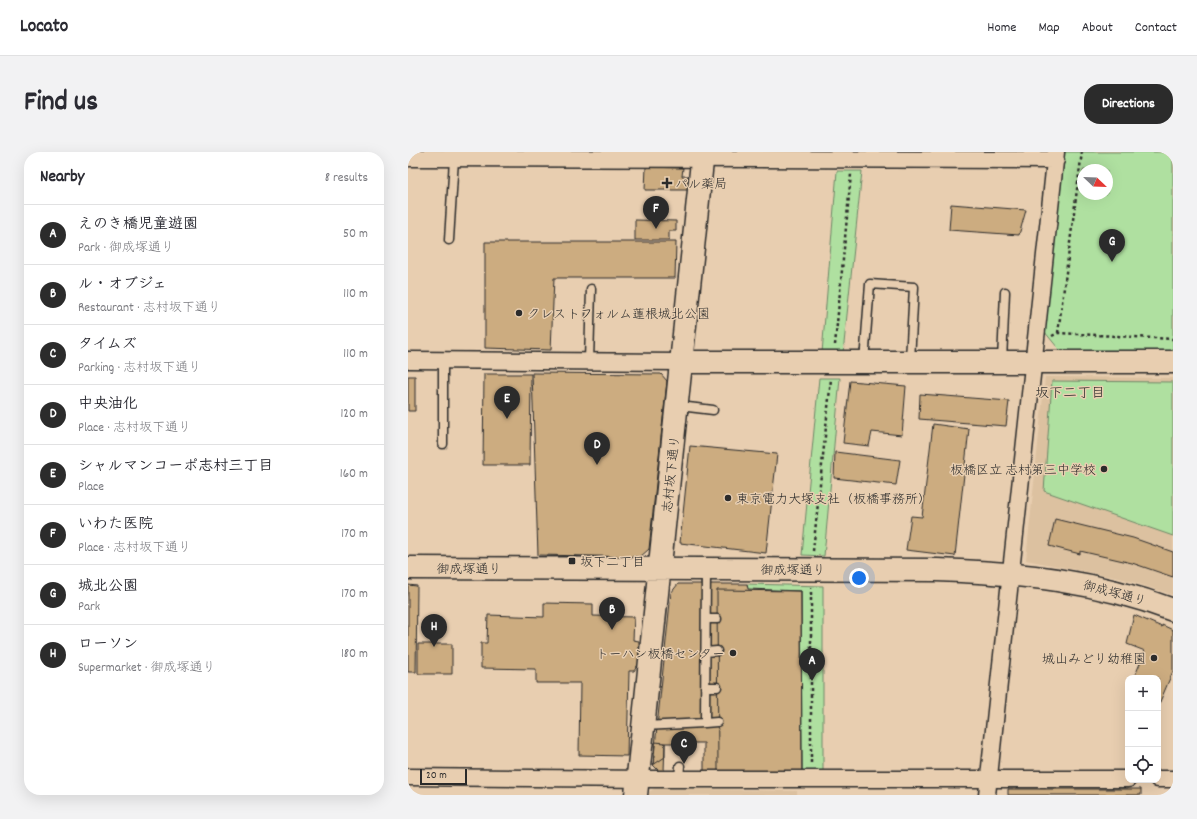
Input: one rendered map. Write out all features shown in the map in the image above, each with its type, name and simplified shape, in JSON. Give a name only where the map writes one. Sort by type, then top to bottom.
[{"type":"street","points":[[408,158],[438,155],[454,159],[572,156],[703,156],[852,159],[1056,156],[990,790]]},
{"type":"street","name":"志村坂下通り","points":[[637,787],[703,156]]},
{"type":"street","points":[[408,360],[681,362],[1173,362]]},
{"type":"street","name":"御成塚通り","points":[[408,568],[594,563],[660,568],[937,570],[1012,574],[1083,584],[1117,592],[1173,610]]},
{"type":"street","points":[[408,777],[637,787],[679,772],[990,790],[1125,780]]},
{"type":"street","points":[[1161,779],[1173,779]]},
{"type":"lane","points":[[449,240],[454,159]]},
{"type":"lane","points":[[864,362],[870,284],[914,287],[909,362]]},
{"type":"lane","points":[[589,361],[591,289]]},
{"type":"lane","points":[[1002,362],[1005,292]]},
{"type":"lane","points":[[443,360],[444,444]]},
{"type":"lane","points":[[688,407],[713,410]]},
{"type":"lane","points":[[705,723],[706,568]]},
{"type":"lane","points":[[706,619],[717,619]]},
{"type":"lane","points":[[706,652],[717,651]]},
{"type":"lane","points":[[705,687],[717,687]]},
{"type":"lane","points":[[643,726],[718,722]]},
{"type":"path","points":[[1058,333],[1082,152]]},
{"type":"path","points":[[811,766],[812,570],[852,159]]},
{"type":"path","points":[[1049,337],[1058,333],[1173,339]]},
{"type":"shaded area","name":"板橋区立 志村第三中学校","points":[[1045,377],[1173,378],[1173,595],[1123,579],[1026,560]]},
{"type":"shaded area","points":[[655,788],[797,791],[797,795],[648,795],[649,792]]},
{"type":"green space","points":[[1065,152],[1173,152],[1173,353],[1062,353],[1044,331]]},
{"type":"green space","points":[[837,171],[862,171],[843,353],[822,353]]},
{"type":"green space","points":[[819,378],[840,378],[824,556],[802,555]]},
{"type":"green space","name":"板橋区立 志村第三中学校","points":[[1052,381],[1173,382],[1173,536],[1044,491]]},
{"type":"green space","points":[[747,584],[823,586],[823,772],[802,772]]},
{"type":"building","name":"パル薬局","points":[[646,167],[683,168],[682,176],[688,176],[688,190],[645,190]]},
{"type":"building","points":[[951,204],[1026,210],[1019,235],[949,230]]},
{"type":"building","points":[[635,220],[676,221],[676,231],[669,231],[669,240],[635,240]]},
{"type":"building","name":"クレストフォルム蓮根城北公園","points":[[485,242],[676,242],[675,278],[554,278],[551,350],[485,348]]},
{"type":"building","points":[[532,373],[661,374],[667,381],[649,549],[640,557],[538,555]]},
{"type":"building","points":[[484,374],[531,374],[530,465],[483,465]]},
{"type":"building","points":[[408,376],[415,376],[415,411],[408,411]]},
{"type":"building","points":[[850,381],[906,386],[902,435],[872,432],[869,446],[843,443]]},
{"type":"building","points":[[920,394],[1009,401],[1006,426],[919,419]]},
{"type":"building","points":[[933,424],[969,429],[955,556],[906,550],[911,516],[922,517]]},
{"type":"building","name":"東京電力大塚支社（板橋事務所）","points":[[690,446],[777,454],[766,553],[680,543]]},
{"type":"building","points":[[835,452],[900,460],[896,485],[834,478]]},
{"type":"building","points":[[1055,519],[1133,538],[1173,552],[1173,577],[1132,563],[1080,551],[1080,554],[1049,546]]},
{"type":"building","name":"トーハン板橋センター","points":[[678,584],[747,584],[748,589],[801,591],[802,772],[704,771],[704,743],[665,743],[664,771],[659,771],[653,765],[671,593]]},
{"type":"building","points":[[408,585],[417,586],[416,672],[408,672]]},
{"type":"building","name":"トーハン板橋センター","points":[[717,590],[801,591],[802,772],[718,771]]},
{"type":"building","points":[[544,603],[593,604],[593,616],[634,617],[633,640],[639,641],[639,663],[634,671],[629,671],[627,756],[579,755],[580,683],[536,683],[536,669],[481,668],[481,643],[487,643],[488,615],[544,617]]},
{"type":"building","points":[[1134,615],[1173,630],[1173,671],[1161,699],[1161,675],[1135,675],[1145,651],[1127,644]]},
{"type":"building","points":[[418,644],[452,644],[452,674],[418,674]]},
{"type":"building","points":[[655,742],[665,743],[665,757],[653,765]]},
{"type":"building","points":[[1008,789],[1141,789],[1141,795],[1008,795]]},
{"type":"place","name":"パル薬局","points":[[667,183]]},
{"type":"place","name":"いわた医院","points":[[656,229]]},
{"type":"place","name":"城北公園","points":[[1112,262]]},
{"type":"place","name":"クレストフォルム蓮根城北公園","points":[[519,313]]},
{"type":"place","name":"シャルマンコーポ志村三丁目","points":[[507,419]]},
{"type":"place","name":"中央油化","points":[[597,465]]},
{"type":"place","name":"板橋区立 志村第三中学校","points":[[1104,469]]},
{"type":"place","name":"東京電力大塚支社（板橋事務所）","points":[[728,498]]},
{"type":"place","name":"坂下二丁目","points":[[572,561]]},
{"type":"place","name":"ル・オブジェ","points":[[612,630]]},
{"type":"place","name":"ローソン","points":[[434,647]]},
{"type":"place","name":"トーハン板橋センター","points":[[733,653]]},
{"type":"place","name":"城山みどり幼稚園","points":[[1154,658]]},
{"type":"place","name":"えのき橋児童遊園","points":[[812,681]]},
{"type":"place","name":"タイムズ","points":[[684,764]]},
{"type":"district","name":"坂下二丁目","points":[[1070,392]]}]
